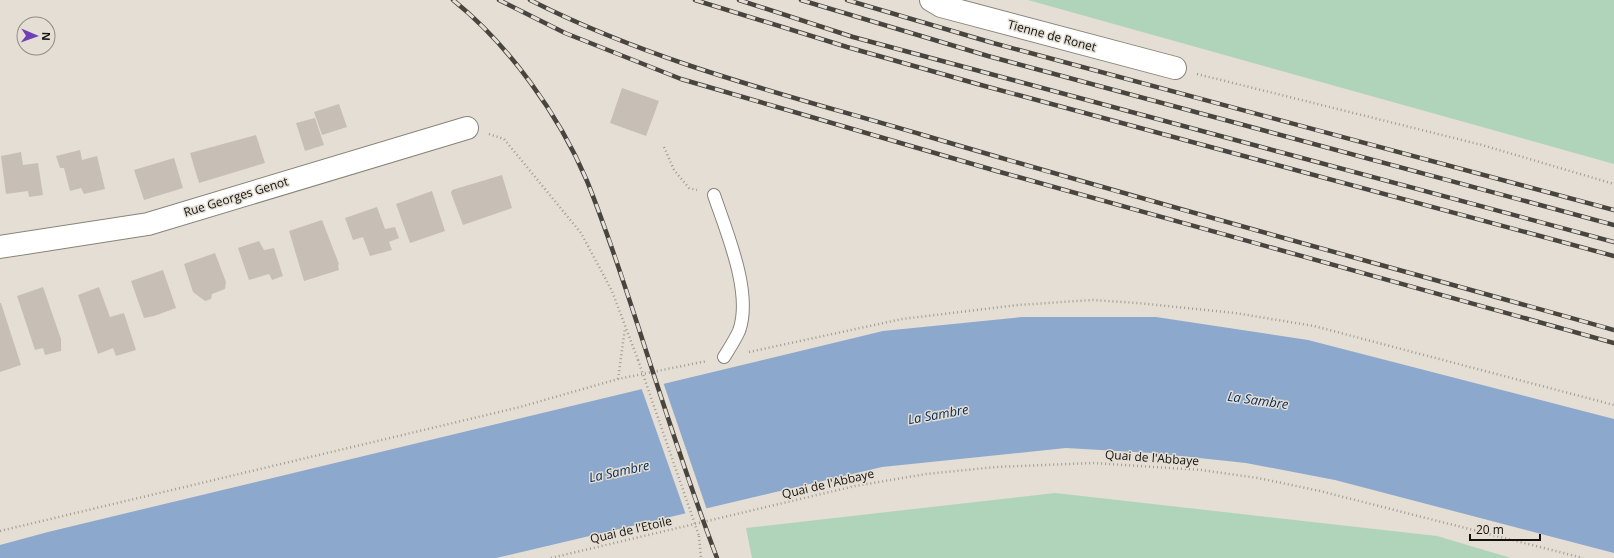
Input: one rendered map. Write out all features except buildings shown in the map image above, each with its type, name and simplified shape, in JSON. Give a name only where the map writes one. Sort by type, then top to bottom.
[{"type":"street","name":"Tienne de Ronet","points":[[931,0],[941,6],[1175,68]]},
{"type":"street","name":"Rue Georges Genot","points":[[0,247],[148,224],[467,128]]},
{"type":"lane","points":[[714,195],[741,280],[742,312],[739,330],[724,358]]},
{"type":"path","points":[[1175,68],[1482,145],[1614,184]]},
{"type":"path","points":[[467,128],[504,139],[582,233],[612,291],[638,360],[699,536],[701,558]]},
{"type":"path","points":[[664,147],[674,170],[689,188],[714,195]]},
{"type":"path","points":[[0,531],[520,407],[618,379],[724,358],[902,319],[1018,305],[1099,301],[1235,313],[1314,326],[1614,405]]},
{"type":"path","points":[[618,379],[625,326]]},
{"type":"path","name":"Quai de l'Abbaye","points":[[715,520],[855,486],[926,474],[996,467],[1092,463],[1201,470],[1258,478],[1320,491],[1582,558]]},
{"type":"path","name":"Quai de l'Etoile","points":[[551,558],[715,520]]},
{"type":"green space","points":[[1028,0],[1614,0],[1614,164]]},
{"type":"green space","points":[[1055,493],[1437,536],[1511,558],[752,558],[746,528]]},
{"type":"water","name":"La Sambre","points":[[1022,317],[1156,317],[1308,340],[1614,419],[1614,553],[1335,480],[1246,463],[1152,453],[1066,448],[882,467],[496,558],[0,558],[0,545],[48,532],[883,331]]},
{"type":"pier","points":[[663,382],[707,510],[686,515],[641,387]]},
{"type":"railway","points":[[453,0],[474,18],[513,60],[547,107],[576,156],[587,181],[626,289],[666,413],[717,558]]},
{"type":"railway","points":[[499,0],[565,33],[681,79],[1000,172],[1614,343]]},
{"type":"railway","points":[[530,0],[625,42],[674,60],[773,92],[1095,185],[1614,330]]},
{"type":"railway","points":[[695,0],[847,47],[981,85],[1614,256]]},
{"type":"railway","points":[[739,0],[853,37],[1614,242]]},
{"type":"railway","points":[[801,0],[988,56],[1614,225]]},
{"type":"railway","points":[[847,0],[993,43],[1614,210]]}]
